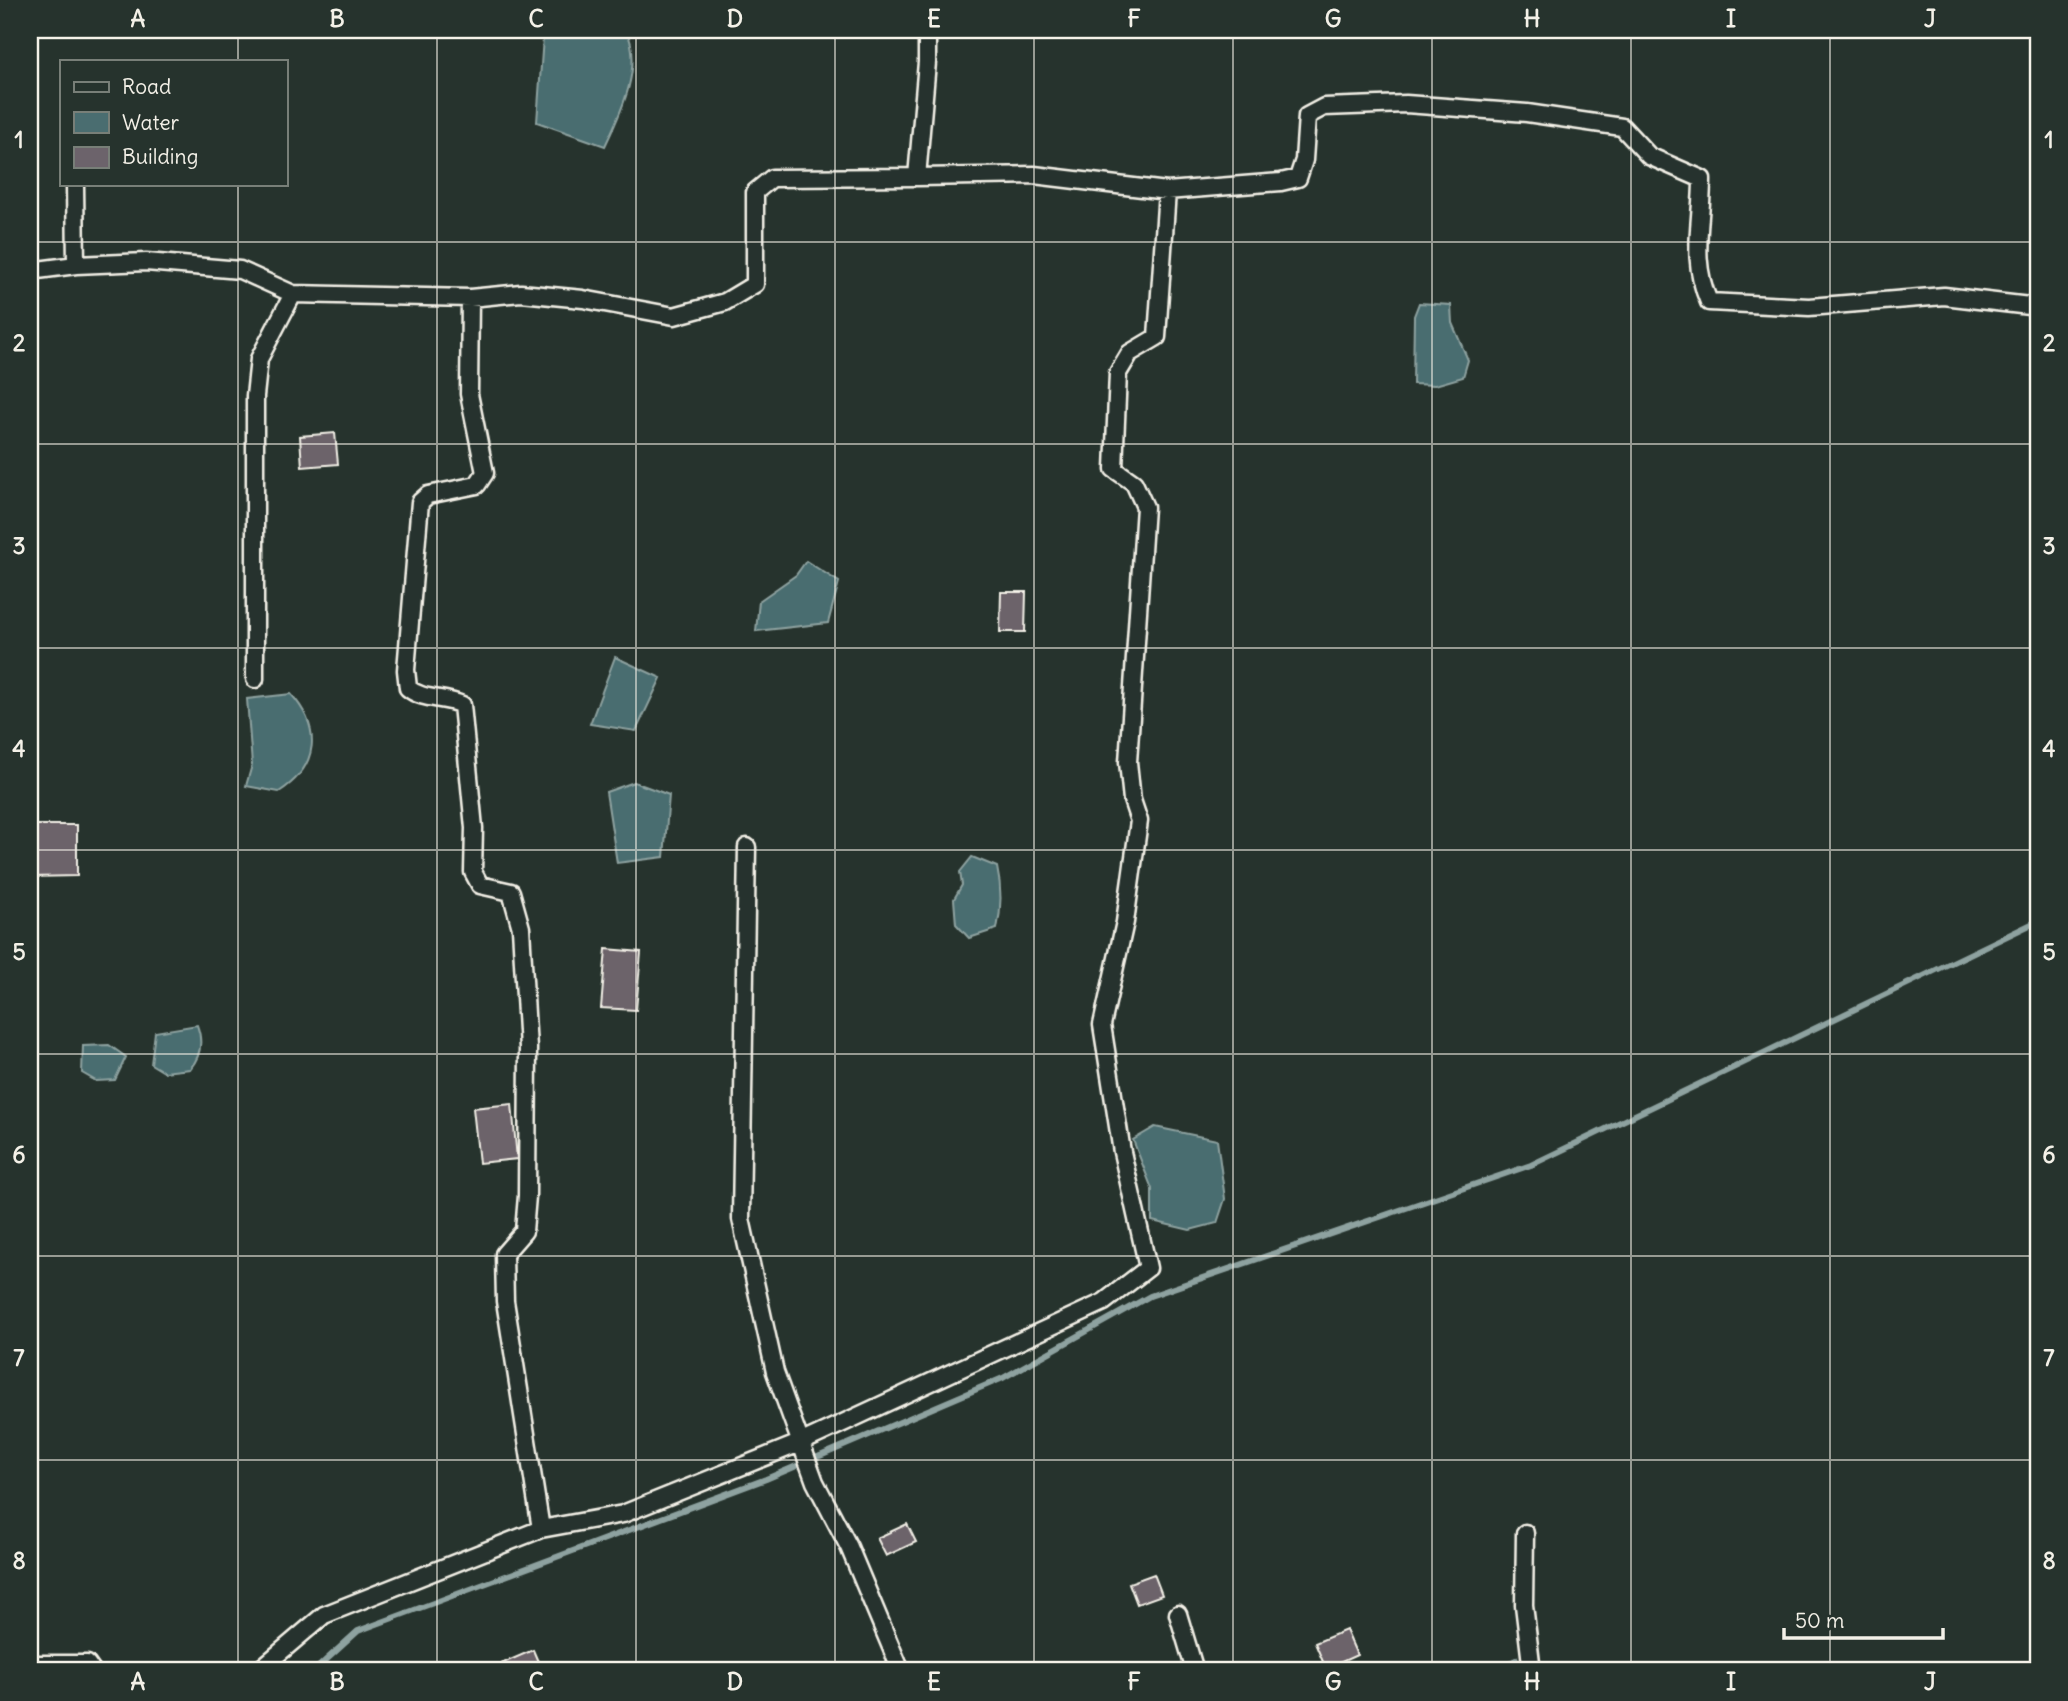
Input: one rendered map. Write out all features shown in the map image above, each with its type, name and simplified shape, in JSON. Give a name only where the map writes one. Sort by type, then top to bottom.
[{"type":"street","points":[[917,177],[927,62],[927,30]]},
{"type":"street","points":[[30,271],[76,265],[146,262],[240,270],[293,294],[470,298],[533,294],[583,299],[674,316],[725,302],[755,284],[755,192],[772,178],[1034,175],[1167,191],[1281,182],[1298,178],[1304,160],[1307,116],[1324,107],[1406,104],[1527,113],[1622,127],[1648,156],[1702,178],[1702,209],[1696,246],[1701,283],[1709,302],[1809,307],[1944,296],[2038,307]]},
{"type":"street","points":[[75,186],[76,265]]},
{"type":"street","points":[[258,1671],[324,1615],[541,1529],[623,1514],[804,1447],[1104,1302],[1148,1268],[1122,1152],[1102,1025],[1125,922],[1139,821],[1132,800],[1128,762],[1145,506],[1133,483],[1114,469],[1118,373],[1130,353],[1157,337],[1167,191]]},
{"type":"street","points":[[255,679],[255,396],[259,359],[293,294]]},
{"type":"street","points":[[470,298],[469,394],[485,473],[477,485],[428,495],[420,502],[406,670],[408,688],[417,696],[449,699],[462,705],[474,828],[473,872],[480,885],[511,892],[521,928],[528,1048],[527,1196],[524,1231],[504,1254],[505,1301],[541,1529]]},
{"type":"street","points":[[747,847],[741,1219],[775,1373],[810,1468],[849,1547],[901,1671]]},
{"type":"street","points":[[1525,1533],[1524,1605],[1532,1671]]},
{"type":"street","points":[[1178,1614],[1195,1671]]},
{"type":"street","points":[[30,1664],[87,1664],[92,1671]]},
{"type":"water","points":[[551,30],[626,30],[633,58],[631,73],[623,104],[605,146],[537,122],[543,37]]},
{"type":"water","points":[[1419,303],[1451,305],[1452,323],[1468,360],[1463,377],[1435,385],[1413,384],[1414,316]]},
{"type":"water","points":[[806,561],[839,582],[828,623],[756,631],[759,601],[796,575]]},
{"type":"water","points":[[615,657],[661,678],[636,731],[590,724]]},
{"type":"water","points":[[291,694],[308,720],[312,746],[309,759],[292,782],[279,792],[246,786],[252,765],[247,699]]},
{"type":"water","points":[[634,782],[669,795],[664,857],[617,863],[606,792]]},
{"type":"water","points":[[972,857],[997,867],[1001,906],[997,929],[969,938],[956,924],[954,899],[962,885],[960,872]]},
{"type":"water","points":[[197,1025],[200,1048],[190,1069],[164,1072],[151,1064],[155,1032]]},
{"type":"water","points":[[109,1045],[126,1057],[115,1080],[96,1081],[82,1073],[83,1046]]},
{"type":"water","points":[[1155,1127],[1217,1140],[1225,1199],[1217,1223],[1190,1230],[1152,1221],[1152,1189],[1133,1140]]},
{"type":"water","points":[[1517,1657],[1521,1671],[1494,1671],[1494,1670]]},
{"type":"building","points":[[335,433],[338,464],[302,467],[300,436]]},
{"type":"building","points":[[1001,592],[1026,592],[1025,632],[1000,632]]},
{"type":"building","points":[[30,825],[77,825],[77,876],[30,877]]},
{"type":"building","points":[[606,949],[641,952],[636,1010],[601,1008]]},
{"type":"building","points":[[512,1104],[517,1159],[479,1163],[473,1108]]},
{"type":"building","points":[[907,1524],[916,1542],[886,1556],[877,1538]]},
{"type":"building","points":[[1154,1574],[1162,1595],[1137,1604],[1129,1583]]},
{"type":"building","points":[[1346,1630],[1357,1655],[1326,1669],[1315,1643]]},
{"type":"building","points":[[533,1650],[542,1671],[485,1671]]},
{"type":"waterway","points":[[314,1671],[358,1631],[766,1479],[1003,1378],[1150,1296],[1531,1165],[2038,921]]}]
